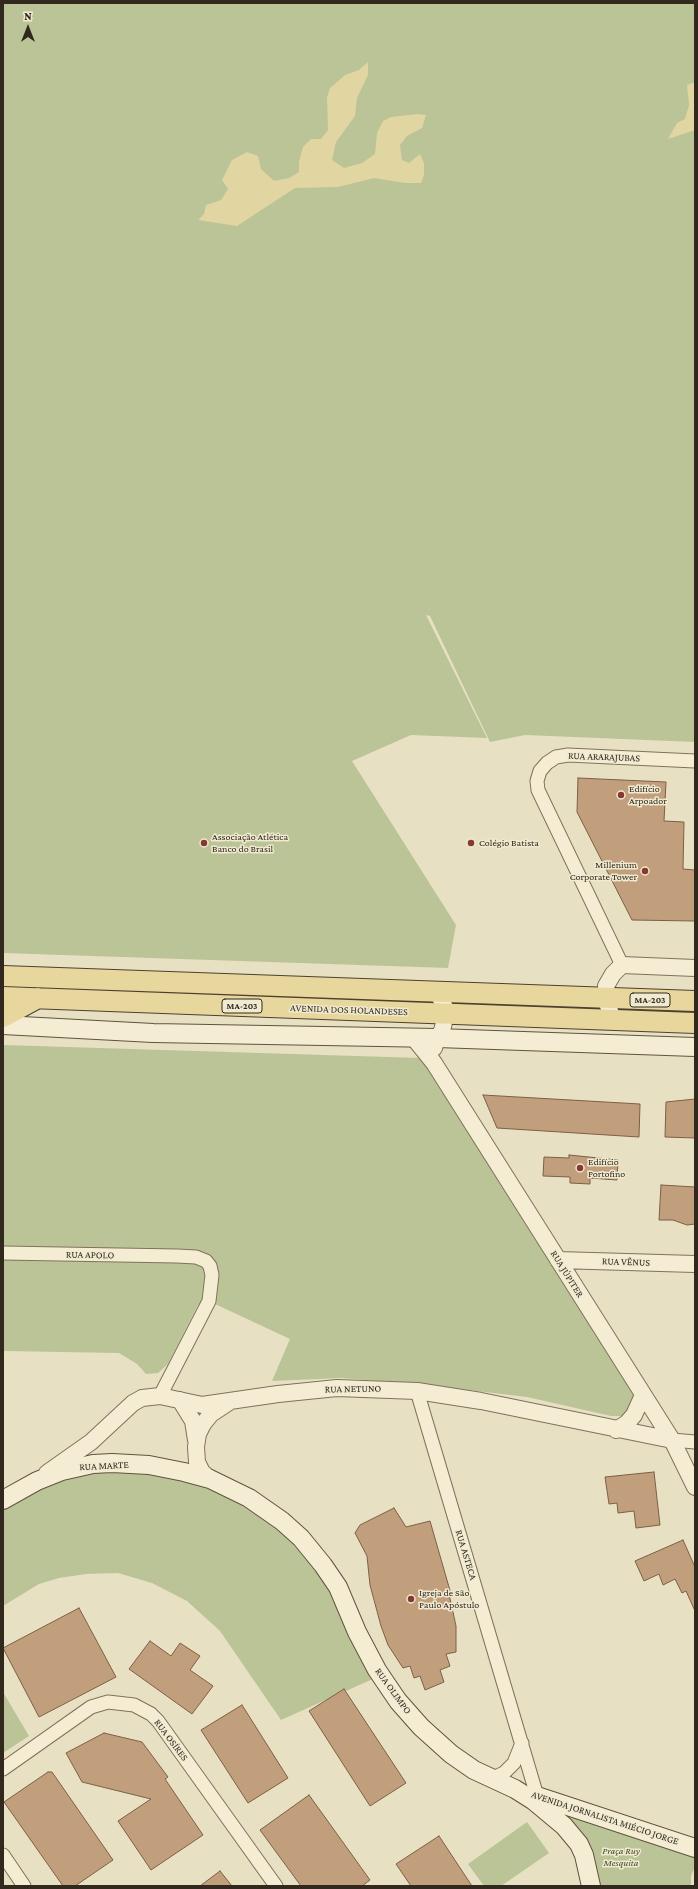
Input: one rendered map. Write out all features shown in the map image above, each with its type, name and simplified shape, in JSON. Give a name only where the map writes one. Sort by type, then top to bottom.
[{"type":"main road","name":"MA-203","points":[[3,976],[695,1002]]},
{"type":"main road","name":"AVENIDA DOS HOLANDESES","points":[[3,996],[695,1022]]},
{"type":"main road","points":[[3,1017],[38,998]]},
{"type":"main road","points":[[3,1026],[153,1034],[413,1037],[695,1047]]},
{"type":"main road","name":"RUA MARTE","points":[[3,1500],[37,1480],[77,1467],[112,1463],[168,1468],[210,1479]]},
{"type":"main road","name":"RUA OLIMPO","points":[[210,1479],[250,1498],[282,1521],[301,1538],[323,1564],[338,1587],[367,1651],[377,1670],[398,1701],[435,1742],[474,1770],[515,1789],[551,1813],[572,1835],[584,1855],[591,1886]]},
{"type":"main road","name":"AVENIDA JORNALISTA MIÉCIO JORGE","points":[[515,1789],[695,1848]]},
{"type":"street","name":"RUA ARARAJUBAS","points":[[622,965],[538,790],[537,781],[540,771],[547,763],[556,757],[568,755],[695,761]]},
{"type":"street","points":[[613,1019],[605,998],[606,986],[613,974],[622,965],[695,968]]},
{"type":"street","points":[[434,1063],[433,1051],[437,1038],[445,1024],[444,1005],[437,992]]},
{"type":"street","name":"RUA JÚPITER","points":[[413,1037],[434,1063],[672,1440],[692,1481]]},
{"type":"street","name":"RUA APOLO","points":[[3,1253],[176,1256],[196,1257],[206,1261],[210,1266],[212,1287],[209,1301],[160,1396]]},
{"type":"street","name":"RUA VÊNUS","points":[[558,1260],[695,1264]]},
{"type":"street","name":"RUA NETUNO","points":[[37,1480],[91,1442],[133,1403],[142,1398],[160,1396],[202,1405],[278,1394],[337,1388],[417,1391],[475,1400],[616,1430],[672,1440],[695,1442]]},
{"type":"street","name":"RUA ASTECA","points":[[417,1391],[537,1796]]},
{"type":"street","points":[[616,1430],[627,1423],[634,1415],[643,1395]]},
{"type":"street","points":[[180,1400],[193,1421],[197,1442],[197,1462],[202,1472],[210,1479]]},
{"type":"street","points":[[197,1442],[200,1429],[207,1419],[230,1401]]},
{"type":"street","points":[[692,1481],[695,1459]]},
{"type":"street","name":"RUA OSÍRES","points":[[3,1769],[91,1707],[108,1702],[134,1705],[151,1714],[158,1721],[276,1886]]},
{"type":"street","points":[[491,1779],[504,1773],[514,1763],[522,1743]]},
{"type":"street","points":[[3,1855],[24,1886]]},
{"type":"green space","points":[[3,3],[695,3],[695,742],[525,735],[490,742],[430,616],[426,615],[487,738],[411,735],[352,761],[456,925],[448,968],[3,953]]},
{"type":"green space","points":[[3,1045],[421,1058],[637,1398],[625,1416],[611,1416],[527,1397],[417,1384],[341,1378],[272,1381],[290,1339],[215,1304],[202,1303],[198,1305],[168,1364],[158,1373],[146,1374],[137,1364],[119,1353],[3,1351]]},
{"type":"green space","points":[[119,1469],[207,1482],[281,1526],[316,1566],[375,1678],[281,1720],[220,1631],[187,1601],[152,1583],[118,1573],[86,1574],[59,1578],[39,1584],[3,1606],[3,1508],[53,1479]]},
{"type":"green space","points":[[3,1692],[29,1736],[3,1753]]},
{"type":"green space","name":"Praça Ruy Mesquita","points":[[571,1815],[695,1855],[695,1867],[691,1876],[691,1886],[597,1886],[570,1820]]},
{"type":"green space","points":[[527,1822],[549,1853],[501,1886],[484,1886],[468,1864]]},
{"type":"sand","points":[[368,62],[368,75],[357,98],[355,116],[336,142],[332,160],[344,168],[362,163],[375,154],[377,133],[383,121],[391,117],[418,114],[426,115],[422,128],[407,136],[400,145],[402,160],[409,163],[420,154],[424,163],[424,175],[421,183],[405,183],[374,178],[338,187],[295,188],[237,226],[198,220],[204,214],[206,205],[221,200],[228,189],[222,180],[232,160],[247,152],[258,156],[261,169],[274,181],[289,178],[299,172],[299,162],[303,147],[311,139],[321,139],[328,130],[327,97],[330,88],[345,75],[359,70]]},
{"type":"sand","points":[[695,83],[695,130],[668,139],[677,123],[685,119],[689,105],[687,85]]},
{"type":"building","name":"Millenium Corporate Tower","points":[[578,778],[666,782],[664,821],[684,822],[683,869],[695,870],[695,921],[632,920],[577,812]]},
{"type":"building","points":[[483,1095],[640,1104],[639,1137],[497,1128]]},
{"type":"building","points":[[695,1099],[695,1138],[665,1137],[666,1102]]},
{"type":"building","name":"Edifício Portofino","points":[[569,1155],[618,1160],[617,1180],[590,1178],[590,1184],[570,1183],[570,1177],[543,1176],[544,1157],[569,1158]]},
{"type":"building","points":[[661,1185],[695,1187],[695,1224],[687,1225],[673,1220],[659,1220]]},
{"type":"building","points":[[654,1472],[660,1525],[636,1528],[634,1511],[618,1513],[617,1503],[609,1504],[605,1477]]},
{"type":"building","name":"Igreja de São Paulo Apóstulo","points":[[394,1508],[406,1527],[430,1521],[451,1594],[449,1594],[456,1626],[456,1652],[446,1654],[450,1666],[440,1670],[444,1682],[425,1690],[420,1676],[414,1678],[410,1666],[403,1668],[388,1645],[381,1626],[370,1585],[367,1556],[355,1533],[360,1525]]},
{"type":"building","points":[[683,1540],[695,1567],[695,1611],[686,1591],[682,1593],[675,1579],[663,1585],[659,1574],[644,1581],[635,1561]]},
{"type":"building","points":[[79,1608],[116,1677],[39,1717],[3,1648]]},
{"type":"building","points":[[150,1641],[171,1656],[180,1643],[200,1656],[190,1670],[213,1686],[192,1714],[129,1669]]},
{"type":"building","points":[[344,1689],[406,1783],[370,1806],[309,1711]]},
{"type":"building","points":[[242,1705],[288,1778],[248,1803],[201,1730]]},
{"type":"building","points":[[104,1733],[142,1742],[168,1777],[165,1779],[203,1835],[151,1870],[118,1821],[151,1799],[82,1782],[66,1753]]},
{"type":"building","points":[[48,1772],[52,1772],[113,1860],[75,1886],[63,1886],[4,1802]]},
{"type":"building","points":[[309,1795],[370,1880],[362,1886],[301,1886],[260,1830]]},
{"type":"building","points":[[439,1836],[472,1886],[411,1886],[396,1864]]},
{"type":"building","points":[[220,1871],[232,1886],[200,1886]]},
{"type":"place","name":"Edifício Arpoador","points":[[621,795]]},
{"type":"place","name":"Associação Atlética Banco do Brasil","points":[[204,843]]},
{"type":"place","name":"Colégio Batista","points":[[471,843]]},
{"type":"place","name":"Millenium Corporate Tower","points":[[645,871]]},
{"type":"place","name":"Edifício Portofino","points":[[580,1168]]},
{"type":"place","name":"Igreja de São Paulo Apóstulo","points":[[411,1599]]}]
